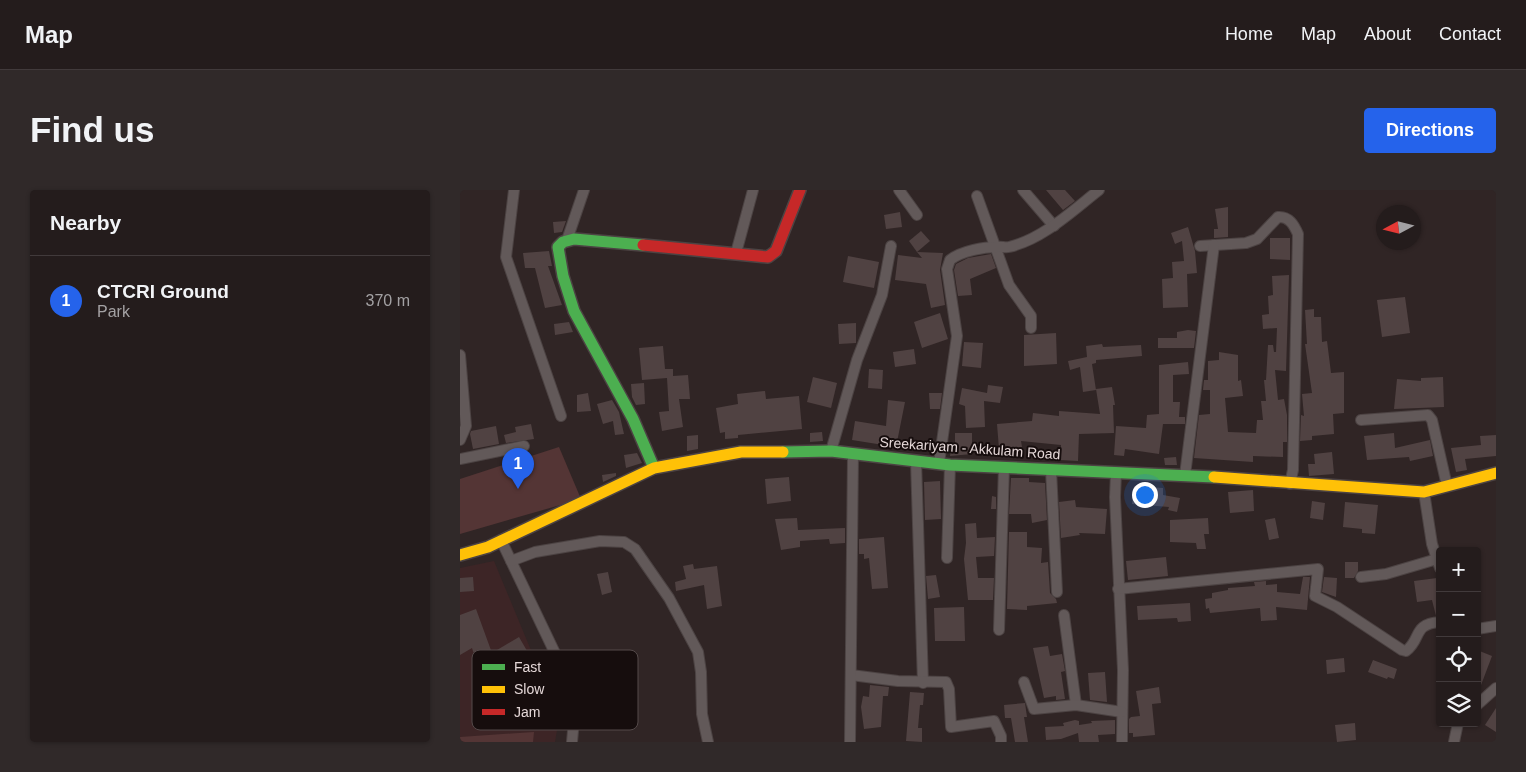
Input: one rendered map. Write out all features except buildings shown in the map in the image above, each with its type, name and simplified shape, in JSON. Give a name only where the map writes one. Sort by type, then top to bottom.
[{"type":"main road","points":[[654,468],[633,419],[574,311],[558,251],[560,244],[567,240],[736,253],[765,257],[773,255],[800,190]]},
{"type":"main road","name":"Sreekariyam - Akkulam Road","points":[[460,555],[488,547],[654,468],[678,462],[741,452],[831,451],[944,464],[1185,475],[1290,484],[1424,492],[1496,473]]},
{"type":"street","points":[[514,190],[506,257],[561,416]]},
{"type":"street","points":[[567,240],[584,190]]},
{"type":"street","points":[[736,253],[753,190]]},
{"type":"street","points":[[899,190],[917,216]]},
{"type":"street","points":[[1023,190],[1054,226]]},
{"type":"street","points":[[947,558],[944,464],[957,336],[951,310],[947,266],[953,258],[961,254],[997,246],[1008,247],[1054,226],[1099,190]]},
{"type":"street","points":[[977,196],[997,246],[1009,285],[1031,316],[1031,328]]},
{"type":"street","points":[[1200,246],[1246,243],[1257,239],[1278,217],[1288,219],[1294,225],[1298,234],[1298,305],[1293,470],[1290,484]]},
{"type":"street","points":[[1185,475],[1214,245]]},
{"type":"street","points":[[831,451],[857,360],[882,296],[891,246]]},
{"type":"street","points":[[460,355],[466,426],[460,440]]},
{"type":"street","points":[[1361,420],[1428,415],[1432,420],[1447,486]]},
{"type":"street","points":[[460,459],[524,446]]},
{"type":"street","points":[[850,742],[853,454]]},
{"type":"street","points":[[916,461],[923,683]]},
{"type":"street","points":[[999,630],[1004,467]]},
{"type":"street","points":[[1051,470],[1057,592]]},
{"type":"street","points":[[1116,473],[1118,589],[1123,670],[1122,742]]},
{"type":"street","points":[[1424,492],[1436,554]]},
{"type":"street","points":[[501,540],[553,650]]},
{"type":"street","points":[[511,562],[535,552],[600,541],[624,542],[635,549],[669,598],[698,652],[701,672],[702,714],[708,742]]},
{"type":"street","points":[[1361,577],[1436,564]]},
{"type":"street","points":[[1118,589],[1318,568],[1315,596],[1337,607],[1402,650],[1406,651],[1410,648],[1418,630],[1422,626],[1436,623]]},
{"type":"street","points":[[1064,615],[1076,705]]},
{"type":"street","points":[[1481,628],[1496,626]]},
{"type":"street","points":[[851,675],[923,683],[941,681],[948,684],[951,727],[994,721],[1002,742]]},
{"type":"street","points":[[1024,682],[1034,708],[1076,705],[1122,712]]},
{"type":"street","points":[[1481,701],[1496,688]]},
{"type":"street","points":[[1454,742],[1457,727]]},
{"type":"shaded area","points":[[559,447],[581,499],[460,534],[460,479]]},
{"type":"shaded area","points":[[494,561],[531,650],[472,650],[472,730],[557,730],[555,742],[460,742],[460,568]]},
{"type":"shaded area","points":[[534,732],[533,742],[460,742],[460,737]]},
{"type":"traffic: fast","points":[[643,245],[574,239],[563,242],[558,247],[563,276],[574,311],[633,419],[654,468]]},
{"type":"traffic: fast","points":[[783,452],[831,451],[950,465],[1214,477]]},
{"type":"traffic: slow","points":[[460,555],[488,547],[654,468],[741,452],[783,452]]},
{"type":"traffic: slow","points":[[1214,477],[1424,492],[1496,473]]},
{"type":"traffic: jam","points":[[643,245],[768,257],[776,251],[800,190]]},
{"type":"place","name":"CTCRI Ground","points":[[518,489]]}]
